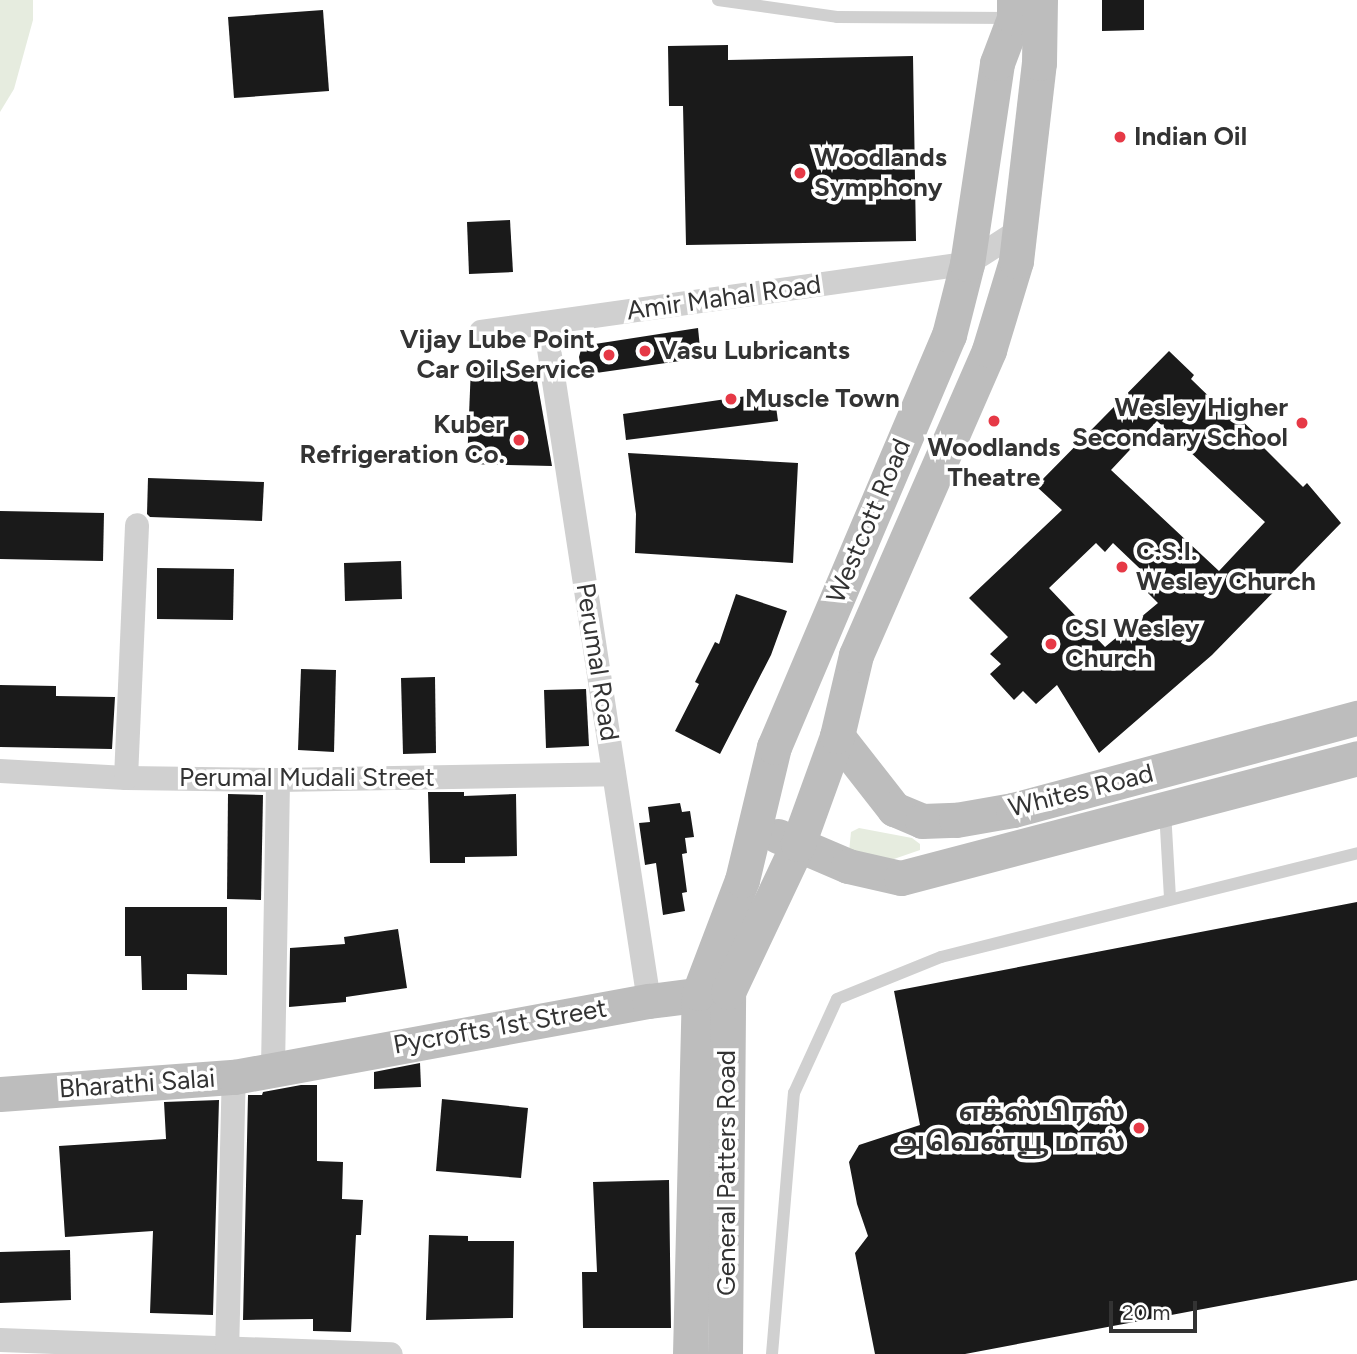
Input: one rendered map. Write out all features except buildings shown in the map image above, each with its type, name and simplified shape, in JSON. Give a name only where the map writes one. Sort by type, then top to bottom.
[{"type":"main road","name":"Westcott Road","points":[[713,992],[799,844],[837,736],[856,654],[989,350],[1016,261],[1039,63],[1023,6]]},
{"type":"main road","name":"Westcott Road","points":[[713,992],[774,747],[949,335],[967,264],[997,63],[1023,6]]},
{"type":"main road","name":"Whites Road","points":[[837,736],[894,809],[922,821],[956,820],[1013,810],[1357,718]]},
{"type":"main road","name":"Whites Road","points":[[799,844],[848,866],[901,878],[1357,758]]},
{"type":"main road","points":[[754,827],[799,844]]},
{"type":"main road","name":"Pycrofts 1st Street","points":[[273,1068],[713,992]]},
{"type":"main road","name":"General Patters Road","points":[[690,1354],[713,992]]},
{"type":"main road","name":"General Patters Road","points":[[713,992],[725,1354]]},
{"type":"main road","name":"Bharathi Salai","points":[[0,1094],[234,1077],[273,1068]]},
{"type":"street","points":[[967,264],[1020,230]]},
{"type":"street","name":"Amir Mahal Road","points":[[481,332],[967,264]]},
{"type":"street","name":"Perumal Road","points":[[545,323],[649,1001]]},
{"type":"street","points":[[126,778],[138,525]]},
{"type":"street","name":"Perumal Mudali Street","points":[[0,771],[126,778],[278,780],[614,774]]},
{"type":"street","points":[[273,1068],[278,780]]},
{"type":"street","points":[[228,1351],[234,1077]]},
{"type":"street","points":[[0,1340],[228,1351],[391,1354]]},
{"type":"lane","points":[[718,0],[837,18],[1023,6]]},
{"type":"lane","points":[[1165,810],[1170,898]]},
{"type":"lane","points":[[772,1354],[794,1093],[837,999],[941,957],[1357,853]]},
{"type":"shaded area","points":[[0,0],[33,0],[33,20],[14,89],[0,112]]},
{"type":"shaded area","points":[[859,828],[912,838],[920,844],[920,850],[865,869],[849,852],[851,832]]},
{"type":"place","name":"Indian Oil","points":[[1120,137]]},
{"type":"place","name":"Woodlands Symphony","points":[[800,173]]},
{"type":"place","name":"Vasu Lubricants","points":[[645,351]]},
{"type":"place","name":"Vijay Lube Point Car Oil Service","points":[[609,355]]},
{"type":"place","name":"Muscle Town","points":[[731,399]]},
{"type":"place","name":"Woodlands Theatre","points":[[994,421]]},
{"type":"place","name":"Wesley Higher Secondary School","points":[[1302,423]]},
{"type":"place","name":"Kuber Refrigeration Co.","points":[[519,440]]},
{"type":"place","name":"C.S.I. Wesley Church","points":[[1122,567]]},
{"type":"place","name":"CSI Wesley Church","points":[[1051,644]]},
{"type":"place","name":"எக்ஸ்பிரஸ் அவென்யூ மால்","points":[[1139,1128]]}]
